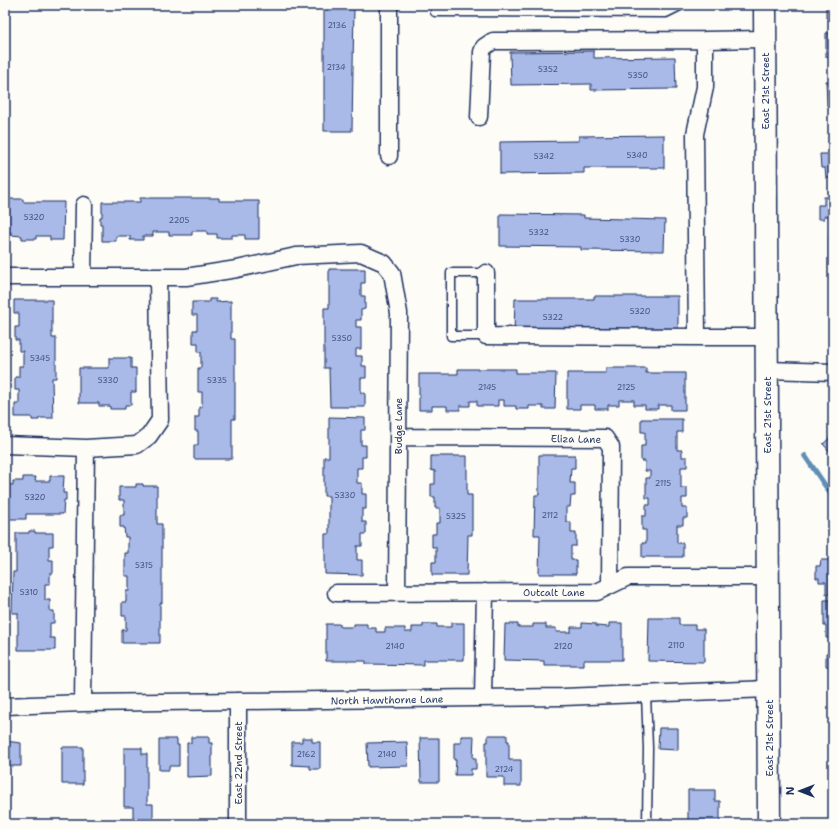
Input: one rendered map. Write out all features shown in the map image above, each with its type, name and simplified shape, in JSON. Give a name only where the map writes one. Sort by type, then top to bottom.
[{"type":"main road","name":"East 21st Street","points":[[765,5],[769,824]]},
{"type":"street","points":[[389,5],[389,156]]},
{"type":"street","points":[[479,117],[482,52],[484,47],[493,41],[765,39]]},
{"type":"street","points":[[697,337],[695,134],[705,87],[705,40]]},
{"type":"street","points":[[84,205],[84,277]]},
{"type":"street","name":"Budge Lane","points":[[158,277],[186,277],[237,269],[296,256],[361,253],[384,263],[392,273],[399,313],[397,592]]},
{"type":"street","points":[[486,273],[486,336],[767,337]]},
{"type":"street","points":[[5,277],[158,277],[160,420],[149,436],[137,445],[86,448],[5,445]]},
{"type":"street","points":[[767,370],[833,372]]},
{"type":"street","name":"Eliza Lane","points":[[398,437],[605,438],[611,447],[610,585]]},
{"type":"street","points":[[83,703],[86,448]]},
{"type":"street","name":"Outcalt Lane","points":[[336,593],[597,592],[628,577],[768,577]]},
{"type":"street","points":[[483,698],[485,592]]},
{"type":"street","name":"North Hawthorne Lane","points":[[5,706],[83,703],[563,697],[769,690]]},
{"type":"street","name":"East 22nd Street","points":[[238,701],[238,824]]},
{"type":"lane","points":[[436,12],[551,9],[666,13],[682,5]]},
{"type":"lane","points":[[486,273],[451,273],[451,336],[486,336]]},
{"type":"lane","points":[[646,694],[647,824]]},
{"type":"building","points":[[324,5],[354,5],[352,131],[324,131]]},
{"type":"building","points":[[826,5],[833,5],[833,18],[826,18]]},
{"type":"building","points":[[826,33],[833,33],[833,58],[826,57]]},
{"type":"building","points":[[594,51],[594,58],[675,57],[676,89],[591,90],[591,84],[511,85],[510,52]]},
{"type":"building","points":[[826,81],[833,81],[833,106],[827,106]]},
{"type":"building","points":[[664,135],[664,168],[584,168],[584,173],[500,174],[500,142],[579,141],[579,136]]},
{"type":"building","points":[[820,154],[833,154],[833,178],[826,178],[825,168],[821,168]]},
{"type":"building","points":[[824,197],[833,197],[833,216],[824,216],[824,219],[818,219],[818,205],[824,205]]},
{"type":"building","points":[[140,198],[219,198],[219,201],[259,201],[259,239],[245,239],[245,235],[232,235],[232,238],[217,238],[217,234],[207,234],[207,231],[192,231],[192,235],[169,235],[169,232],[153,232],[153,236],[143,236],[143,240],[130,240],[130,236],[116,236],[116,241],[102,241],[102,224],[100,224],[100,217],[102,217],[102,202],[140,202]]},
{"type":"building","points":[[5,199],[23,199],[23,202],[64,202],[63,240],[50,240],[50,236],[36,236],[36,239],[22,239],[22,236],[11,235],[11,232],[5,232]]},
{"type":"building","points":[[500,214],[584,215],[584,218],[665,220],[664,251],[581,250],[581,247],[500,246]]},
{"type":"building","points":[[829,234],[833,234],[833,259],[829,259]]},
{"type":"building","points":[[329,269],[365,269],[365,283],[361,283],[361,296],[365,296],[365,309],[361,310],[361,320],[356,320],[356,327],[361,327],[361,349],[356,349],[356,356],[362,356],[362,366],[366,366],[366,378],[361,378],[361,393],[365,393],[365,407],[330,407],[329,368],[324,368],[324,308],[329,308]]},
{"type":"building","points":[[594,296],[678,296],[678,329],[514,331],[515,299],[594,299]]},
{"type":"building","points":[[209,299],[216,299],[216,302],[231,301],[231,339],[235,339],[235,419],[232,419],[232,459],[194,459],[194,445],[198,445],[198,431],[195,431],[195,417],[199,417],[199,407],[202,407],[202,392],[198,392],[198,368],[201,368],[201,352],[198,352],[198,343],[193,343],[193,330],[197,330],[197,315],[192,315],[192,302],[209,302]]},
{"type":"building","points":[[14,300],[52,300],[52,338],[56,338],[56,378],[52,378],[53,418],[39,418],[39,420],[32,420],[32,417],[15,417],[15,404],[19,404],[19,390],[15,390],[15,377],[19,377],[19,366],[23,366],[23,351],[19,351],[19,340],[15,340],[15,327],[19,327],[19,313],[14,313]]},
{"type":"building","points":[[109,358],[131,358],[131,368],[136,368],[136,392],[131,392],[131,405],[125,405],[125,409],[110,409],[110,406],[99,406],[99,403],[79,403],[79,368],[109,368]]},
{"type":"building","points":[[606,368],[646,368],[646,373],[685,373],[685,410],[671,410],[671,405],[658,405],[658,409],[645,409],[645,405],[634,405],[634,400],[619,400],[619,405],[608,405],[608,409],[595,409],[595,405],[580,405],[580,409],[567,409],[567,373],[606,373]]},
{"type":"building","points":[[458,369],[516,369],[516,373],[556,373],[555,409],[543,409],[543,406],[529,406],[529,409],[516,409],[516,406],[504,406],[504,400],[498,400],[498,406],[477,406],[477,401],[470,401],[470,406],[460,406],[460,410],[447,410],[447,406],[432,406],[432,410],[419,410],[419,374],[458,374]]},
{"type":"building","points":[[329,417],[365,418],[365,430],[361,430],[361,445],[366,445],[366,457],[362,457],[362,468],[357,468],[357,483],[362,483],[362,494],[366,494],[366,509],[362,509],[362,522],[366,522],[366,534],[362,534],[362,546],[357,546],[357,560],[362,560],[362,575],[325,574],[325,534],[329,534],[329,496],[324,496],[324,457],[329,457]]},
{"type":"building","points":[[641,419],[682,419],[682,432],[677,432],[677,450],[682,450],[682,457],[687,457],[687,467],[681,467],[681,488],[687,488],[687,498],[682,498],[682,508],[687,508],[687,518],[683,518],[683,525],[677,525],[677,543],[683,543],[683,557],[642,557],[642,543],[646,543],[646,530],[642,530],[642,516],[646,516],[646,505],[650,505],[650,498],[646,498],[646,478],[650,478],[650,471],[645,471],[645,461],[641,461],[641,446],[645,446],[645,432],[641,432]]},
{"type":"building","points":[[833,435],[833,455],[823,444]]},
{"type":"building","points":[[539,455],[575,455],[575,468],[571,468],[570,483],[575,483],[575,496],[571,496],[570,507],[566,507],[566,522],[571,522],[571,533],[576,533],[576,546],[571,546],[571,560],[576,560],[576,574],[539,574],[540,535],[534,535],[535,495],[539,495]]},
{"type":"building","points":[[431,456],[467,456],[467,495],[472,495],[472,535],[468,535],[467,575],[432,575],[432,562],[436,562],[436,547],[432,547],[432,534],[436,534],[436,523],[440,523],[440,508],[435,508],[435,497],[431,497],[431,484],[435,484],[435,471],[431,470]]},
{"type":"building","points":[[50,476],[64,476],[63,493],[66,493],[66,500],[64,500],[63,514],[26,514],[26,519],[5,519],[5,484],[13,485],[13,481],[23,481],[23,477],[36,477],[35,481],[50,481]]},
{"type":"building","points":[[136,484],[143,484],[143,486],[157,486],[157,524],[162,524],[162,603],[160,603],[160,643],[122,643],[122,630],[126,630],[126,616],[122,616],[122,602],[126,602],[126,591],[129,591],[129,576],[125,576],[125,553],[128,553],[128,537],[125,537],[124,527],[120,527],[120,515],[124,515],[124,500],[119,500],[119,487],[136,487]]},
{"type":"building","points":[[29,531],[35,531],[35,533],[53,533],[53,546],[49,546],[49,560],[53,560],[53,573],[50,573],[50,584],[45,584],[45,600],[50,600],[50,611],[54,611],[54,623],[50,623],[50,638],[55,638],[55,650],[18,650],[18,613],[12,613],[13,572],[16,572],[16,533],[29,533]]},
{"type":"building","points":[[821,560],[833,560],[833,594],[826,594],[826,582],[819,582],[819,578],[816,578],[816,566],[820,566]]},
{"type":"building","points":[[824,600],[833,600],[833,638],[826,638],[826,626],[824,626]]},
{"type":"building","points":[[649,618],[679,618],[679,625],[695,625],[695,629],[704,629],[704,662],[648,661]]},
{"type":"building","points":[[451,623],[464,623],[464,660],[424,660],[424,665],[366,664],[366,661],[326,661],[326,624],[340,624],[340,627],[354,627],[354,624],[367,624],[367,628],[376,628],[376,632],[385,632],[385,628],[405,628],[405,632],[412,632],[412,627],[423,627],[423,624],[437,624],[437,627],[451,627]]},
{"type":"building","points":[[582,623],[609,627],[609,623],[622,623],[622,660],[584,660],[584,665],[544,665],[544,661],[504,660],[505,624],[518,624],[518,627],[533,627],[533,624],[546,624],[546,628],[556,628],[556,632],[571,632],[571,627],[582,627]]},
{"type":"building","points":[[829,644],[833,644],[833,667],[826,666],[826,653],[828,653]]},
{"type":"building","points":[[659,728],[678,728],[678,750],[658,749]]},
{"type":"building","points":[[488,735],[507,735],[507,741],[509,741],[509,760],[521,760],[521,786],[504,786],[504,777],[486,777],[486,742],[488,742]]},
{"type":"building","points":[[461,736],[474,736],[473,758],[476,758],[476,769],[471,769],[471,775],[455,775],[456,760],[454,760],[454,743],[461,743]]},
{"type":"building","points":[[191,737],[209,737],[209,743],[212,743],[212,776],[187,777],[187,743],[191,743]]},
{"type":"building","points":[[302,738],[312,738],[312,742],[320,742],[320,769],[310,769],[310,766],[292,765],[292,742],[302,742]]},
{"type":"building","points":[[420,738],[439,738],[439,782],[421,782]]},
{"type":"building","points":[[159,739],[177,739],[177,745],[179,745],[179,766],[169,766],[169,770],[159,770]]},
{"type":"building","points":[[5,741],[21,743],[21,766],[5,766]]},
{"type":"building","points":[[407,742],[408,766],[368,767],[367,743]]},
{"type":"building","points":[[62,747],[83,747],[83,784],[62,784]]},
{"type":"building","points":[[124,748],[142,748],[142,754],[147,754],[147,804],[153,804],[153,824],[133,824],[133,807],[124,807]]},
{"type":"building","points":[[688,790],[715,790],[715,801],[720,801],[720,824],[688,824]]},
{"type":"waterway","points":[[805,456],[833,497]]}]
